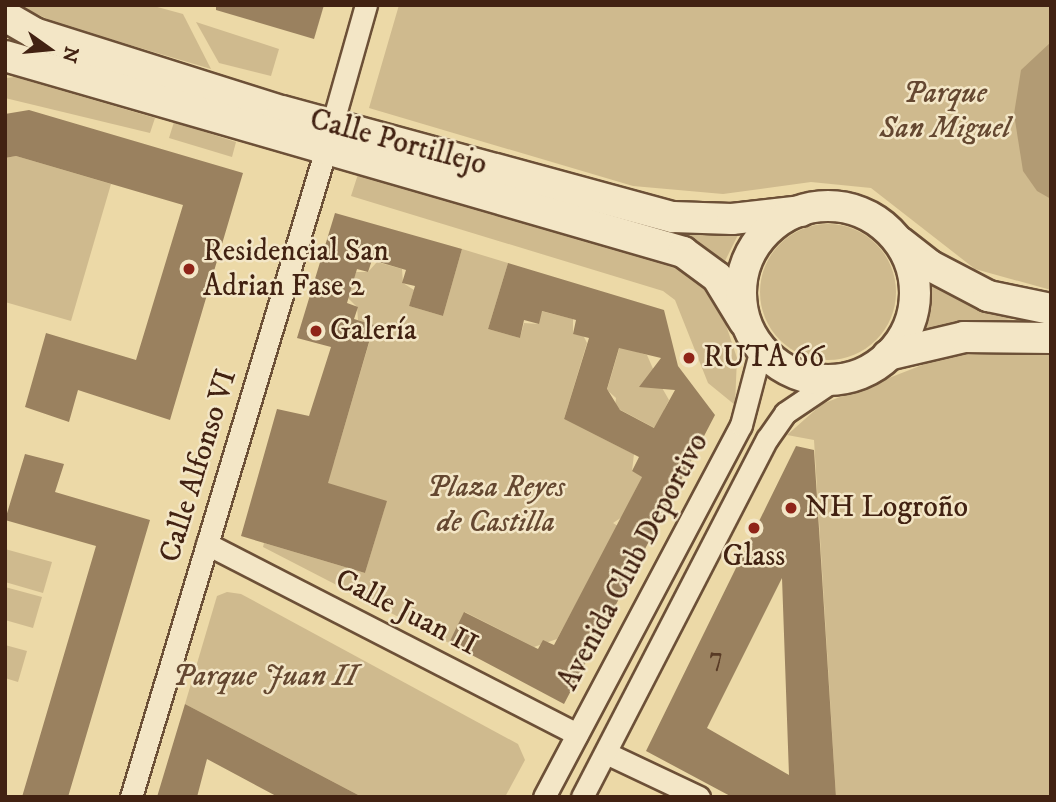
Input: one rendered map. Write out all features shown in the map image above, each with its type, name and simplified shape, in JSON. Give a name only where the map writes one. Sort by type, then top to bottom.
[{"type":"main road","name":"Calle Portillejo","points":[[5,16],[34,33],[328,139],[684,252],[717,277],[744,321]]},
{"type":"main road","name":"Calle Portillejo","points":[[5,57],[328,139],[673,217],[732,219],[802,211]]},
{"type":"main road","points":[[1051,309],[988,296],[929,265],[866,214],[850,208],[802,211],[772,226],[748,258],[741,290],[744,321],[761,349],[791,371],[834,380],[852,377],[888,355],[964,337],[1051,338]]},
{"type":"main road","points":[[888,355],[906,330],[915,296],[898,241]]},
{"type":"street","name":"Calle Alfonso VI","points":[[131,797],[366,5]]},
{"type":"street","name":"Avenida Club Deportivo","points":[[544,797],[741,425],[761,349]]},
{"type":"street","name":"Avenida Club Deportivo","points":[[582,797],[767,439],[785,412],[834,380]]},
{"type":"street","name":"Calle Juan II","points":[[207,544],[577,734]]},
{"type":"street","points":[[606,753],[699,797]]},
{"type":"green space","points":[[18,5],[150,5],[183,14],[211,69],[56,23]]},
{"type":"green space","name":"Parque San Miguel","points":[[399,5],[1051,5],[1051,290],[975,269],[871,188],[811,182],[723,194],[633,186],[369,108]]},
{"type":"green space","points":[[196,22],[279,49],[271,76],[219,63]]},
{"type":"green space","points":[[15,77],[155,118],[150,133],[5,98],[5,78]]},
{"type":"green space","points":[[174,122],[236,142],[232,157],[169,138]]},
{"type":"green space","points":[[16,156],[111,184],[71,321],[5,302],[5,158]]},
{"type":"green space","points":[[360,168],[667,260],[703,288],[726,325],[737,358],[735,405],[708,383],[675,300],[663,291],[351,196]]},
{"type":"green space","points":[[640,221],[741,229],[723,265]]},
{"type":"green space","points":[[828,224],[854,229],[876,244],[891,266],[896,292],[891,318],[876,340],[854,355],[828,360],[802,355],[780,340],[765,318],[760,292],[765,266],[780,244],[802,229]]},
{"type":"green space","name":"Plaza Reyes de Castilla","points":[[462,249],[508,263],[488,329],[520,338],[524,323],[539,324],[537,310],[573,319],[573,334],[583,335],[587,343],[564,419],[634,454],[632,471],[644,473],[622,517],[613,523],[618,526],[557,639],[534,647],[465,612],[449,643],[263,547],[264,543],[365,573],[385,507],[299,515],[334,462],[374,326],[358,320],[357,307],[348,298],[356,272],[368,272],[377,262],[402,269],[403,283],[414,290],[409,306],[443,316]]},
{"type":"green space","points":[[931,284],[1013,319],[922,330]]},
{"type":"green space","points":[[633,301],[634,351],[647,355],[654,371],[649,387],[661,386],[669,400],[664,410],[696,450],[615,407],[616,398],[607,390]]},
{"type":"green space","points":[[966,348],[1051,355],[1051,797],[836,797],[814,440],[787,435],[822,404]]},
{"type":"green space","points":[[5,549],[52,562],[43,593],[5,582]]},
{"type":"green space","points":[[5,587],[42,597],[33,628],[5,620]]},
{"type":"green space","name":"Parque Juan II","points":[[227,592],[241,594],[518,744],[525,760],[505,797],[362,797],[185,704],[217,596]]},
{"type":"green space","points":[[5,645],[27,651],[18,682],[5,678]]},
{"type":"shaded area","points":[[1051,42],[1051,199],[1037,191],[1023,171],[1014,114],[1021,70]]},
{"type":"building","points":[[216,5],[324,5],[314,39],[216,10]]},
{"type":"building","name":"Residencial San Adrian Fase 2","points":[[29,110],[243,173],[170,420],[78,390],[69,422],[25,407],[46,333],[136,360],[183,205],[16,156],[5,158],[5,114]]},
{"type":"building","points":[[335,213],[462,249],[443,316],[409,306],[415,286],[402,283],[406,270],[372,260],[368,272],[357,269],[347,303],[358,307],[354,319],[374,325],[328,483],[387,501],[365,573],[241,536],[277,409],[309,416],[331,347],[297,338]]},
{"type":"building","points":[[508,263],[664,310],[678,366],[715,415],[564,704],[449,643],[464,612],[538,649],[543,640],[554,645],[642,477],[632,471],[639,457],[564,419],[589,338],[573,334],[576,320],[542,311],[539,324],[524,320],[520,338],[488,329]],"holes":[[[619,348],[661,358],[639,387],[675,390],[654,428],[620,410],[607,389]]]},
{"type":"building","points":[[796,446],[814,450],[836,797],[732,797],[646,751]],"holes":[[[782,578],[789,775],[707,728]]]},
{"type":"building","points":[[25,454],[64,464],[55,492],[150,520],[68,797],[22,797],[96,546],[5,520]]},
{"type":"building","points":[[185,704],[362,797],[278,797],[207,759],[197,797],[157,797]]},
{"type":"place","name":"Residencial San Adrian Fase 2","points":[[189,269]]},
{"type":"place","name":"Galería","points":[[316,331]]},
{"type":"place","name":"RUTA 66","points":[[689,358]]},
{"type":"place","name":"NH Logroño","points":[[791,508]]},
{"type":"place","name":"Glass","points":[[754,528]]}]
